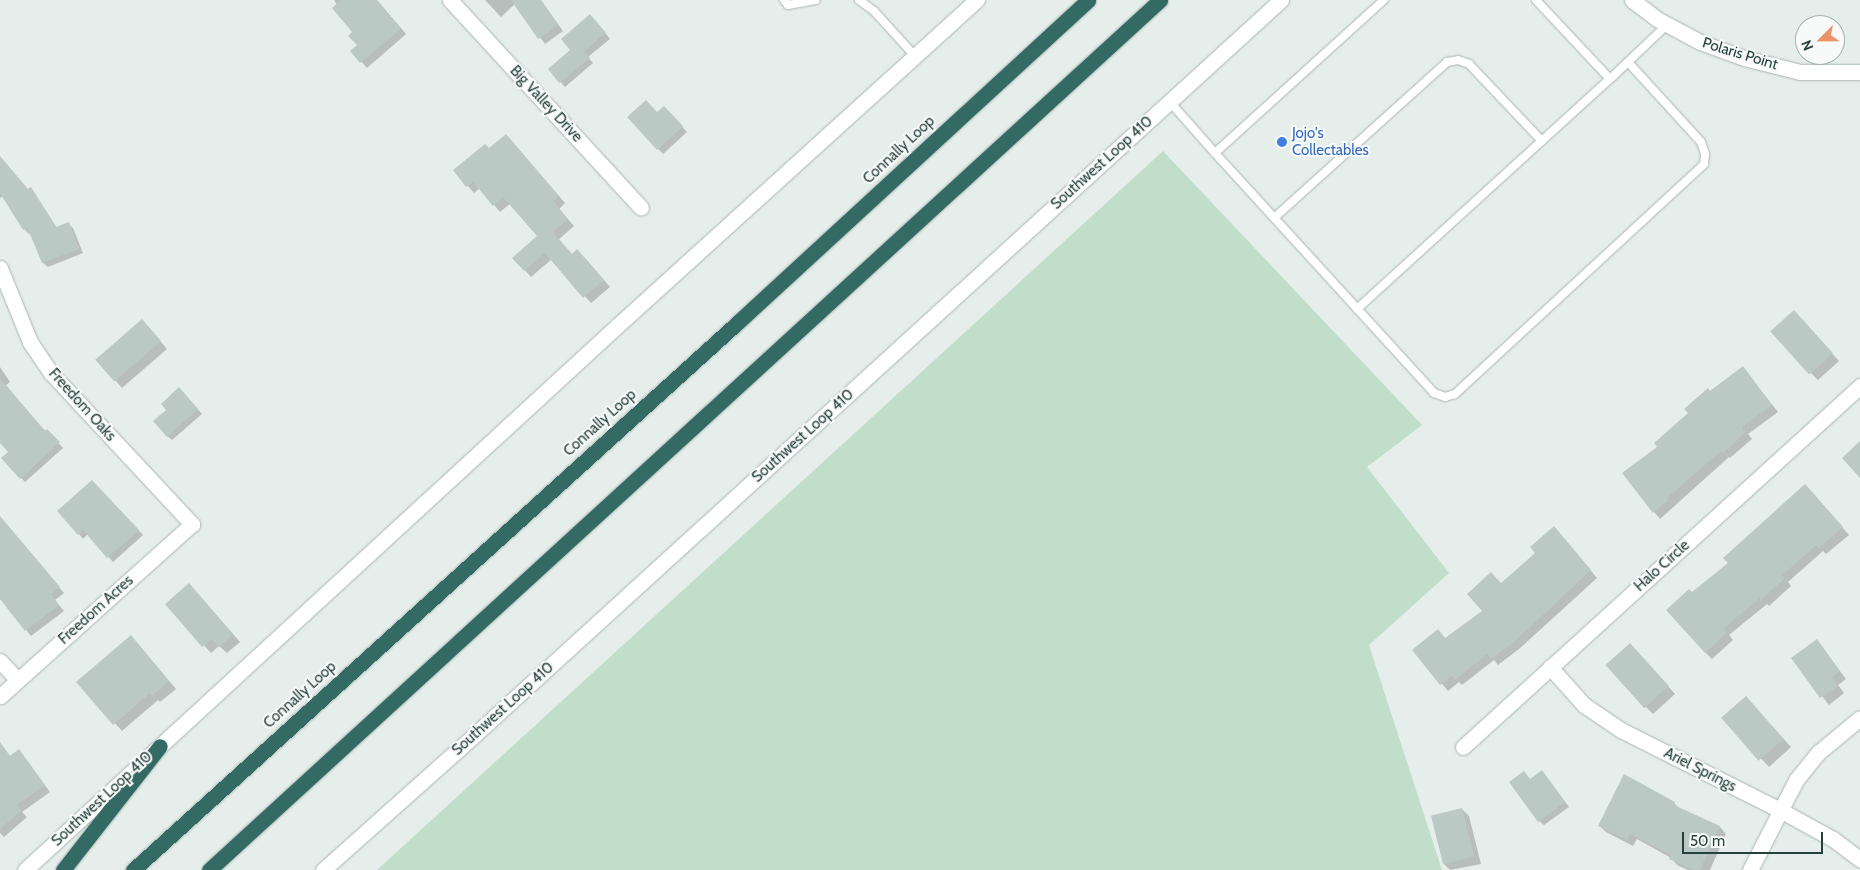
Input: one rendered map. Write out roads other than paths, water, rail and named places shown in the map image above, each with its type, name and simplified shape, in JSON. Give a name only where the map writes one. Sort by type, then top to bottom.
[{"type":"highway","name":"Connally Loop","points":[[134,870],[737,323],[1088,0]]},
{"type":"highway","points":[[209,870],[1160,0]]},
{"type":"highway","points":[[63,870],[160,746]]},
{"type":"main road","name":"Big Valley Drive","points":[[450,0],[641,208]]},
{"type":"main road","name":"Southwest Loop 410","points":[[25,870],[617,326],[977,0]]},
{"type":"main road","name":"Southwest Loop 410","points":[[323,870],[474,736],[1281,0]]},
{"type":"main road","name":"Polaris Point","points":[[1632,0],[1667,25],[1700,42],[1744,58],[1800,72],[1860,72]]},
{"type":"main road","name":"Freedom Oaks","points":[[0,268],[30,342],[51,373],[192,524]]},
{"type":"main road","name":"Halo Circle","points":[[1463,746],[1860,386]]},
{"type":"main road","name":"Freedom Acres","points":[[0,696],[192,524]]},
{"type":"main road","points":[[0,661],[18,680]]},
{"type":"main road","name":"Ariel Springs","points":[[1550,667],[1584,705],[1621,730],[1780,810],[1833,839],[1860,859]]},
{"type":"main road","points":[[1750,870],[1796,780],[1819,752],[1860,718]]},
{"type":"lane","points":[[784,0],[788,5],[816,0]]},
{"type":"lane","points":[[859,0],[874,11],[915,56]]},
{"type":"lane","points":[[1214,153],[1384,0]]},
{"type":"lane","points":[[1536,0],[1610,79]]},
{"type":"lane","points":[[1357,309],[1667,25]]},
{"type":"lane","points":[[1274,218],[1446,62],[1458,60],[1469,64],[1542,141]]},
{"type":"lane","points":[[1170,102],[1214,153],[1434,393],[1445,397],[1455,394],[1704,164],[1705,154],[1701,142],[1628,62]]},
{"type":"place","name":"Jojo's Collectables","points":[[1282,142]]}]
